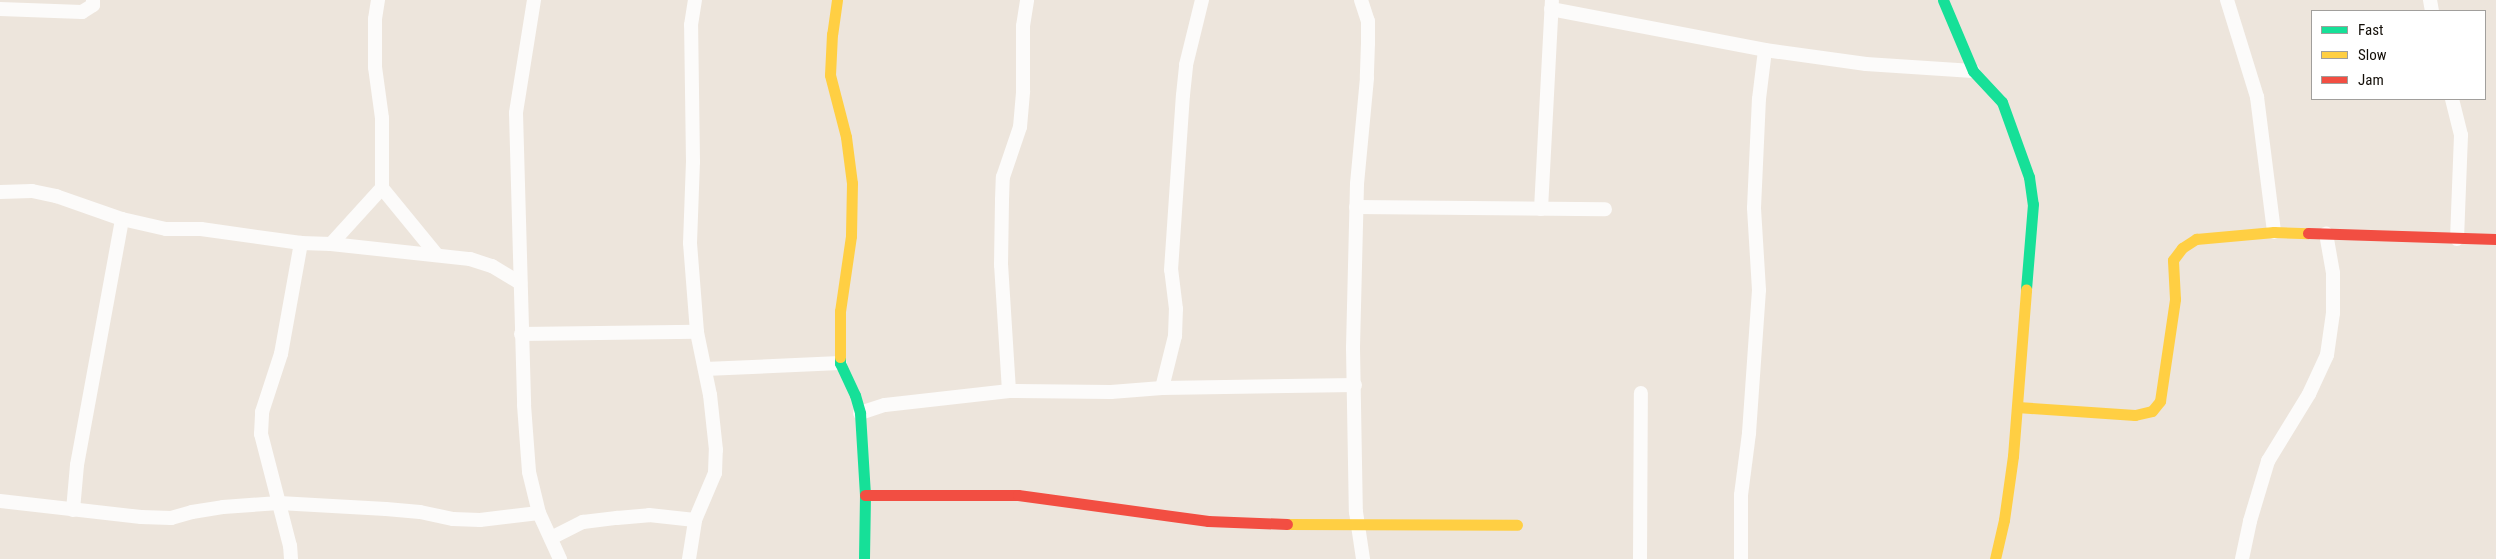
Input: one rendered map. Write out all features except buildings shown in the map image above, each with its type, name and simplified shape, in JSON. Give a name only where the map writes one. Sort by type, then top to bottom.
[{"type":"street","points":[[0,9],[82,12],[93,5],[93,0]]},
{"type":"street","points":[[378,0],[375,19],[375,67],[382,118],[382,188],[436,254]]},
{"type":"street","points":[[534,0],[516,113],[524,405],[529,472],[539,513],[560,559]]},
{"type":"street","points":[[689,559],[695,520],[715,473],[716,450],[705,369],[696,332],[690,243],[693,162],[691,25],[695,0]]},
{"type":"street","points":[[837,0],[832,34],[830,75],[846,137],[852,183],[851,236],[840,311],[840,363],[855,395],[860,413],[865,496],[864,559]]},
{"type":"street","points":[[1009,391],[1001,265],[1003,177],[1020,127],[1023,90],[1023,26],[1027,0]]},
{"type":"street","points":[[1162,388],[1175,336],[1176,310],[1171,270],[1186,65],[1202,0]]},
{"type":"street","points":[[1361,0],[1368,21],[1368,43],[1356,207],[1353,298],[1357,524],[1363,559]]},
{"type":"street","points":[[1944,0],[1972,71],[2002,102],[2030,177],[2033,204],[2032,236],[2019,360],[2017,407],[2009,492],[1996,559]]},
{"type":"street","points":[[2227,0],[2256,97],[2274,232]]},
{"type":"street","points":[[1541,209],[1552,4],[1765,50],[1866,64],[1972,71]]},
{"type":"street","points":[[1741,559],[1741,495],[1749,433],[1759,290],[1754,200],[1759,100],[1765,50]]},
{"type":"street","points":[[2452,100],[2461,135],[2458,239]]},
{"type":"street","points":[[331,244],[382,188]]},
{"type":"street","points":[[0,192],[40,193],[122,219],[166,229],[201,229],[301,244],[331,244],[470,259],[492,266],[520,283]]},
{"type":"street","points":[[1356,207],[1605,209]]},
{"type":"street","points":[[73,510],[77,464],[122,219]]},
{"type":"street","points":[[2017,407],[2135,415],[2152,411],[2160,401],[2175,299],[2173,260],[2182,248],[2196,240],[2274,232],[2496,239]]},
{"type":"street","points":[[2242,559],[2250,521],[2268,461],[2309,394],[2326,355],[2333,313],[2333,273],[2326,234]]},
{"type":"street","points":[[291,559],[280,502],[261,434],[262,412],[281,354],[301,244]]},
{"type":"street","points":[[521,334],[696,332]]},
{"type":"street","points":[[705,369],[840,363]]},
{"type":"street","points":[[860,413],[885,405],[1009,391],[1111,392],[1162,388],[1354,385]]},
{"type":"street","points":[[1640,559],[1642,393]]},
{"type":"street","points":[[865,496],[1018,495],[1208,521],[1268,524],[1517,525]]},
{"type":"street","points":[[0,501],[104,514],[170,518],[208,510],[280,502],[420,512],[453,519],[480,520],[539,513]]},
{"type":"street","points":[[551,538],[583,522],[648,515],[695,520]]},
{"type":"traffic: fast","points":[[1943,0],[1973,71],[2002,102],[2029,177],[2033,204],[2026,290]]},
{"type":"traffic: fast","points":[[840,357],[840,363],[855,395],[860,413],[865,495],[864,559]]},
{"type":"traffic: slow","points":[[837,0],[832,34],[830,75],[846,137],[852,183],[851,236],[840,311],[840,357]]},
{"type":"traffic: slow","points":[[2017,407],[2135,415],[2152,411],[2160,401],[2175,299],[2173,260],[2182,248],[2196,239],[2274,232],[2308,233]]},
{"type":"traffic: slow","points":[[1995,559],[2004,520],[2013,456],[2026,290]]},
{"type":"traffic: slow","points":[[1287,524],[1517,525]]},
{"type":"traffic: jam","points":[[2308,233],[2496,239]]},
{"type":"traffic: jam","points":[[865,495],[1018,495],[1208,521],[1287,524]]}]
